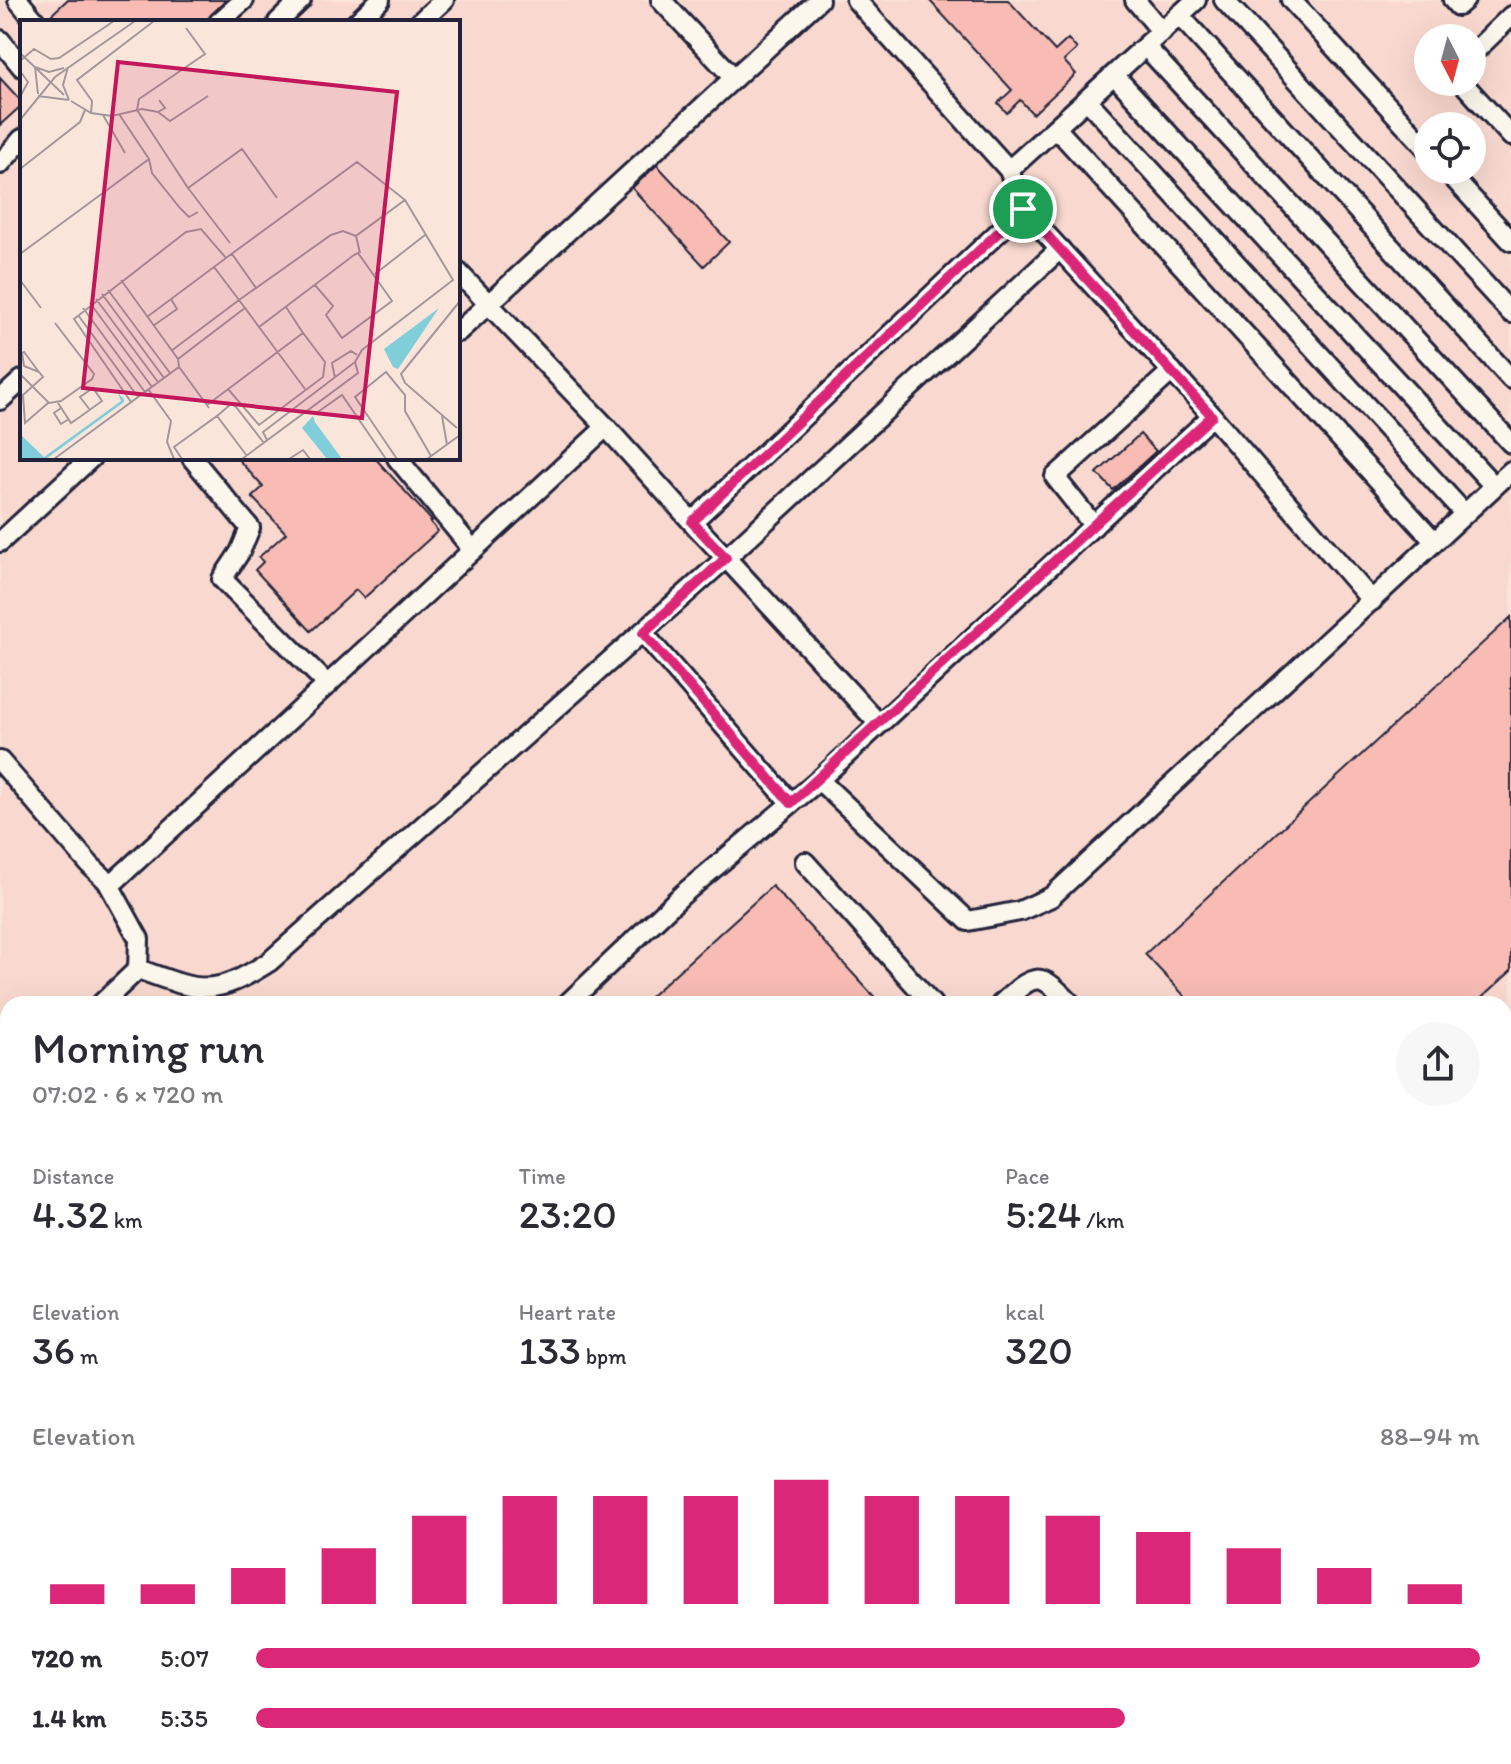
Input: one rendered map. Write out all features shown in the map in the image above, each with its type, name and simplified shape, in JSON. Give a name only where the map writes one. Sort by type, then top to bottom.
[{"type":"street","points":[[18,0],[34,20]]},
{"type":"street","points":[[221,20],[244,0]]},
{"type":"street","points":[[280,20],[301,0]]},
{"type":"street","points":[[359,20],[380,0]]},
{"type":"street","points":[[422,20],[444,0]]},
{"type":"street","points":[[661,0],[734,78]]},
{"type":"street","points":[[460,330],[819,0]]},
{"type":"street","points":[[856,0],[1009,170],[1023,209],[1172,371],[1372,601]]},
{"type":"street","points":[[1135,0],[1162,32]]},
{"type":"street","points":[[1009,170],[1196,0]]},
{"type":"street","points":[[1224,0],[1511,313]]},
{"type":"street","points":[[1291,0],[1414,135]]},
{"type":"street","points":[[1453,0],[1458,6],[1465,0]]},
{"type":"street","points":[[1179,15],[1511,379]]},
{"type":"street","points":[[1486,40],[1511,16]]},
{"type":"street","points":[[0,40],[20,65]]},
{"type":"street","points":[[1146,47],[1511,443]]},
{"type":"street","points":[[1114,75],[1494,486]]},
{"type":"street","points":[[1475,96],[1511,136]]},
{"type":"street","points":[[1087,100],[1464,513]]},
{"type":"street","points":[[1056,128],[1434,541]]},
{"type":"street","points":[[0,164],[20,141]]},
{"type":"street","points":[[1459,184],[1511,241]]},
{"type":"street","points":[[692,522],[1023,209]]},
{"type":"street","points":[[138,969],[186,986],[206,989],[238,982],[269,962],[643,633],[1060,249]]},
{"type":"street","points":[[460,274],[606,427],[879,724]]},
{"type":"street","points":[[1094,526],[1055,477],[1172,371]]},
{"type":"street","points":[[0,400],[20,382]]},
{"type":"street","points":[[575,996],[683,894],[819,780],[1212,416]]},
{"type":"street","points":[[107,881],[116,880],[134,865],[606,427]]},
{"type":"street","points":[[0,542],[89,460]]},
{"type":"street","points":[[194,460],[250,528],[240,552],[222,579],[328,685]]},
{"type":"street","points":[[399,460],[473,550]]},
{"type":"street","points":[[819,780],[968,921],[1020,911],[1051,897],[1511,471]]},
{"type":"street","points":[[643,633],[791,803]]},
{"type":"street","points":[[4,773],[107,881],[139,939],[138,969],[109,996]]},
{"type":"street","points":[[805,862],[925,996]]},
{"type":"street","points":[[1011,996],[1025,984],[1043,979],[1063,996]]},
{"type":"shaded area","points":[[0,0],[1511,0],[1511,996],[0,996]]},
{"type":"building","points":[[67,0],[226,0],[207,20],[54,20],[50,16]]},
{"type":"building","points":[[929,0],[1008,0],[1055,51],[1068,39],[1077,49],[1064,61],[1076,74],[1033,114],[1020,100],[1007,113],[998,103],[1012,90]]},
{"type":"building","points":[[0,78],[20,100],[20,107],[0,125]]},
{"type":"building","points":[[657,165],[729,242],[704,266],[632,188]]},
{"type":"building","points":[[1140,434],[1156,451],[1113,490],[1097,473]]},
{"type":"building","points":[[239,460],[377,460],[438,531],[364,598],[356,590],[311,631],[255,570],[263,562],[259,557],[286,533],[252,497],[263,487]]},
{"type":"building","points":[[1511,617],[1511,971],[1484,996],[1184,996],[1145,954]]},
{"type":"building","points":[[772,886],[874,996],[651,996]]},
{"type":"route","points":[[1023,209],[1212,416],[791,803],[643,633],[726,558],[692,522],[1023,209]]}]
